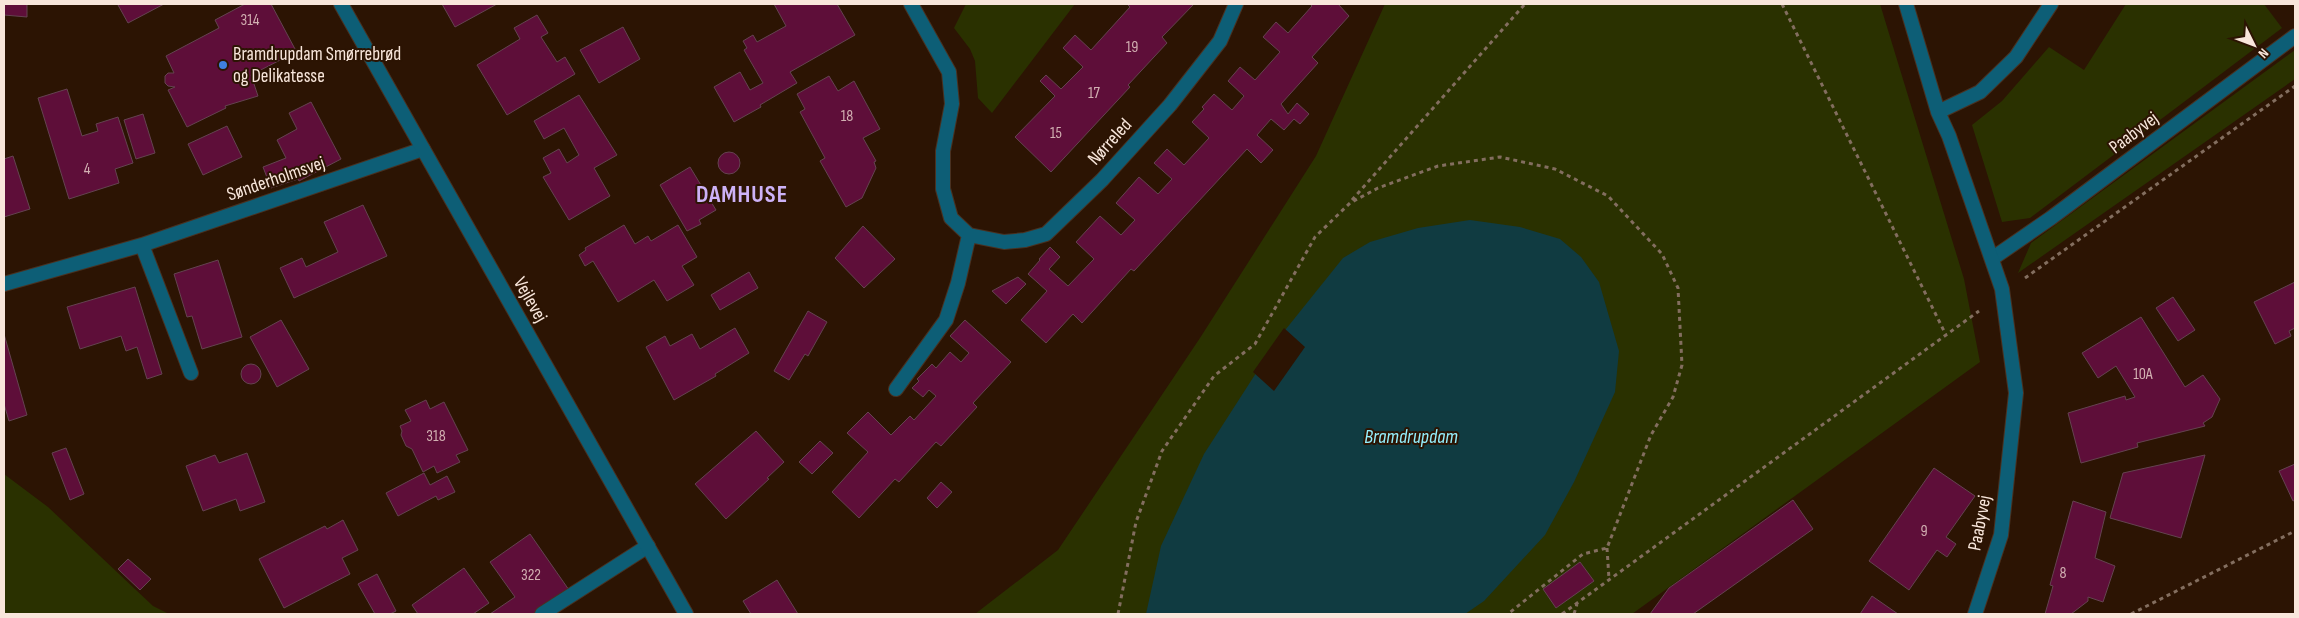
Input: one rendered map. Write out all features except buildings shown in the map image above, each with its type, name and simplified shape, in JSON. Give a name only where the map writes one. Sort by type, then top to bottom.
[{"type":"street","name":"Vejlevej","points":[[340,4],[686,614]]},
{"type":"street","points":[[896,388],[946,320],[958,283],[969,235],[951,218],[943,189],[943,151],[952,104],[949,72],[911,4]]},
{"type":"street","name":"Nørreled","points":[[969,235],[1004,242],[1025,240],[1046,234],[1102,180],[1170,105],[1220,41],[1236,4]]},
{"type":"street","name":"Paabyvej","points":[[1906,4],[1938,112],[1949,136],[1993,258],[2002,294],[2016,393],[2001,535],[1975,614]]},
{"type":"street","points":[[1938,112],[1980,92],[2016,57],[2051,4]]},
{"type":"street","name":"Paabyvej","points":[[1993,258],[2051,218],[2295,36]]},
{"type":"street","name":"Sønderholmsvej","points":[[4,284],[142,245],[423,149]]},
{"type":"street","points":[[142,245],[191,373]]},
{"type":"street","points":[[542,614],[648,546]]},
{"type":"path","points":[[1118,614],[1136,522],[1162,450],[1214,376],[1255,344],[1315,237],[1350,203],[1525,4]]},
{"type":"path","points":[[1782,4],[1946,335]]},
{"type":"path","points":[[1562,614],[2002,294],[2295,86]]},
{"type":"path","points":[[1350,203],[1378,188],[1438,166],[1500,156],[1554,169],[1608,196],[1662,254],[1678,288],[1682,365],[1674,397],[1651,435],[1607,548],[1609,580]]},
{"type":"path","points":[[2130,614],[2295,531]]},
{"type":"path","points":[[1508,614],[1583,554],[1607,548]]},
{"type":"path","points":[[1574,614],[1577,603]]},
{"type":"green space","points":[[966,4],[1075,4],[992,113],[978,98],[975,61],[970,49],[954,28]]},
{"type":"green space","points":[[1385,4],[1880,4],[1964,279],[1980,362],[1632,614],[975,614],[1058,550],[1200,338],[1316,156]]},
{"type":"green space","points":[[2126,4],[2264,4],[2282,28],[2030,218],[2002,222],[1972,125],[2002,101],[2049,47],[2084,70]]},
{"type":"green space","points":[[2295,50],[2295,79],[2018,273],[2031,243]]},
{"type":"green space","points":[[4,474],[48,507],[153,606],[169,614],[4,614]]},
{"type":"water","name":"Bramdrupdam","points":[[1470,220],[1520,227],[1560,239],[1581,257],[1599,282],[1619,351],[1615,392],[1574,482],[1545,535],[1484,601],[1465,614],[1146,614],[1161,546],[1204,454],[1278,339],[1343,258],[1370,242],[1418,228]]},
{"type":"pier","points":[[1284,328],[1305,347],[1274,391],[1253,372]]},
{"type":"place","name":"Bramdrupdam Smørrebrød og Delikatesse","points":[[223,65]]},
{"type":"district","name":"DAMHUSE","points":[[742,194]]}]
